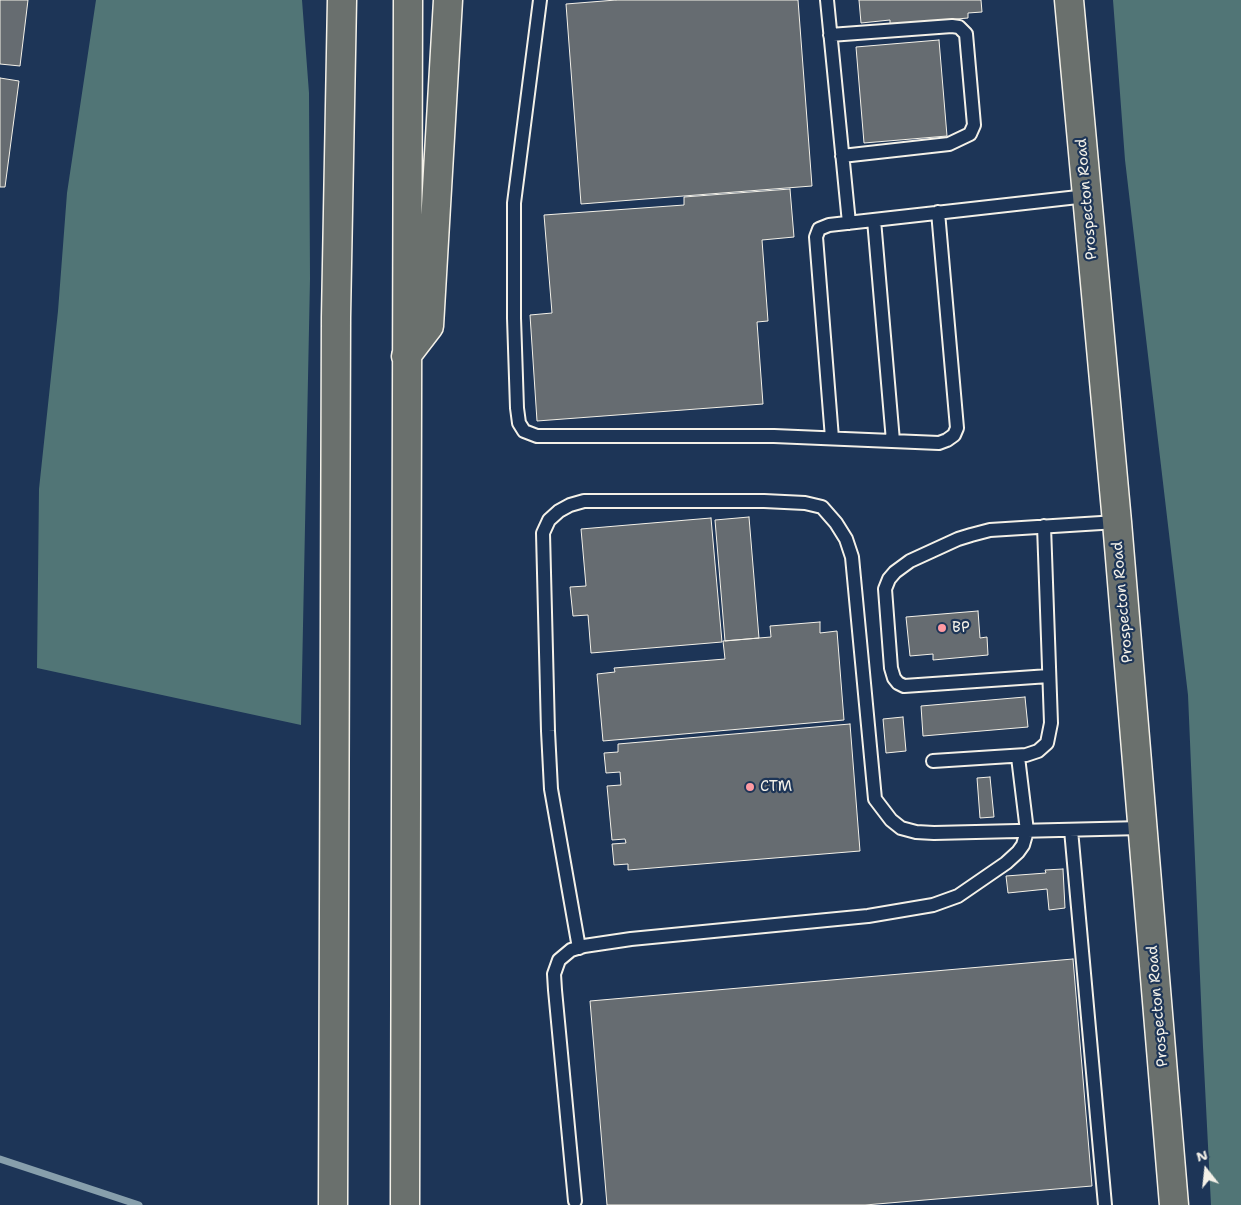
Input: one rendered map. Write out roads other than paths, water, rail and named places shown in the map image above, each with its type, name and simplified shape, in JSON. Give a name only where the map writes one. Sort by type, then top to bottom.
[{"type":"main road","points":[[332,0],[341,59]]},
{"type":"main road","points":[[333,1205],[336,317],[342,0]]},
{"type":"main road","points":[[405,1205],[408,0]]},
{"type":"main road","points":[[406,356],[429,326],[448,0]]},
{"type":"main road","name":"Prospecton Road","points":[[1069,0],[1117,522],[1174,1205]]},
{"type":"lane","points":[[540,0],[514,203],[514,318],[517,408],[519,423],[524,431],[537,436],[774,436],[939,443],[948,440],[958,428],[938,212]]},
{"type":"lane","points":[[827,0],[849,223]]},
{"type":"lane","points":[[830,35],[952,26],[959,27],[966,34],[974,126],[970,134],[949,144],[842,156]]},
{"type":"lane","points":[[832,438],[817,232],[824,226],[1087,196]]},
{"type":"lane","points":[[874,220],[893,441]]},
{"type":"lane","points":[[579,948],[551,789],[543,533],[550,520],[559,511],[584,501],[764,501],[805,503],[822,507],[836,523],[846,539],[852,557],[875,799],[890,820],[901,828],[916,832],[934,833],[1142,828]]},
{"type":"lane","points":[[1050,676],[904,686],[898,683],[894,678],[891,668],[886,589],[889,579],[895,572],[910,562],[958,539],[990,530],[1117,522]]},
{"type":"lane","points":[[933,761],[1018,757],[1038,751],[1047,742],[1051,723],[1044,526]]},
{"type":"lane","points":[[575,1201],[554,974],[559,960],[571,950],[631,939],[868,916],[933,904],[958,896],[1006,863],[1018,852],[1027,831],[1018,757]]},
{"type":"lane","points":[[1071,830],[1105,1205]]},
{"type":"waterway","points":[[0,1159],[139,1205]]},
{"type":"place","name":"BP","points":[[942,628]]},
{"type":"place","name":"CTM","points":[[750,787]]}]
